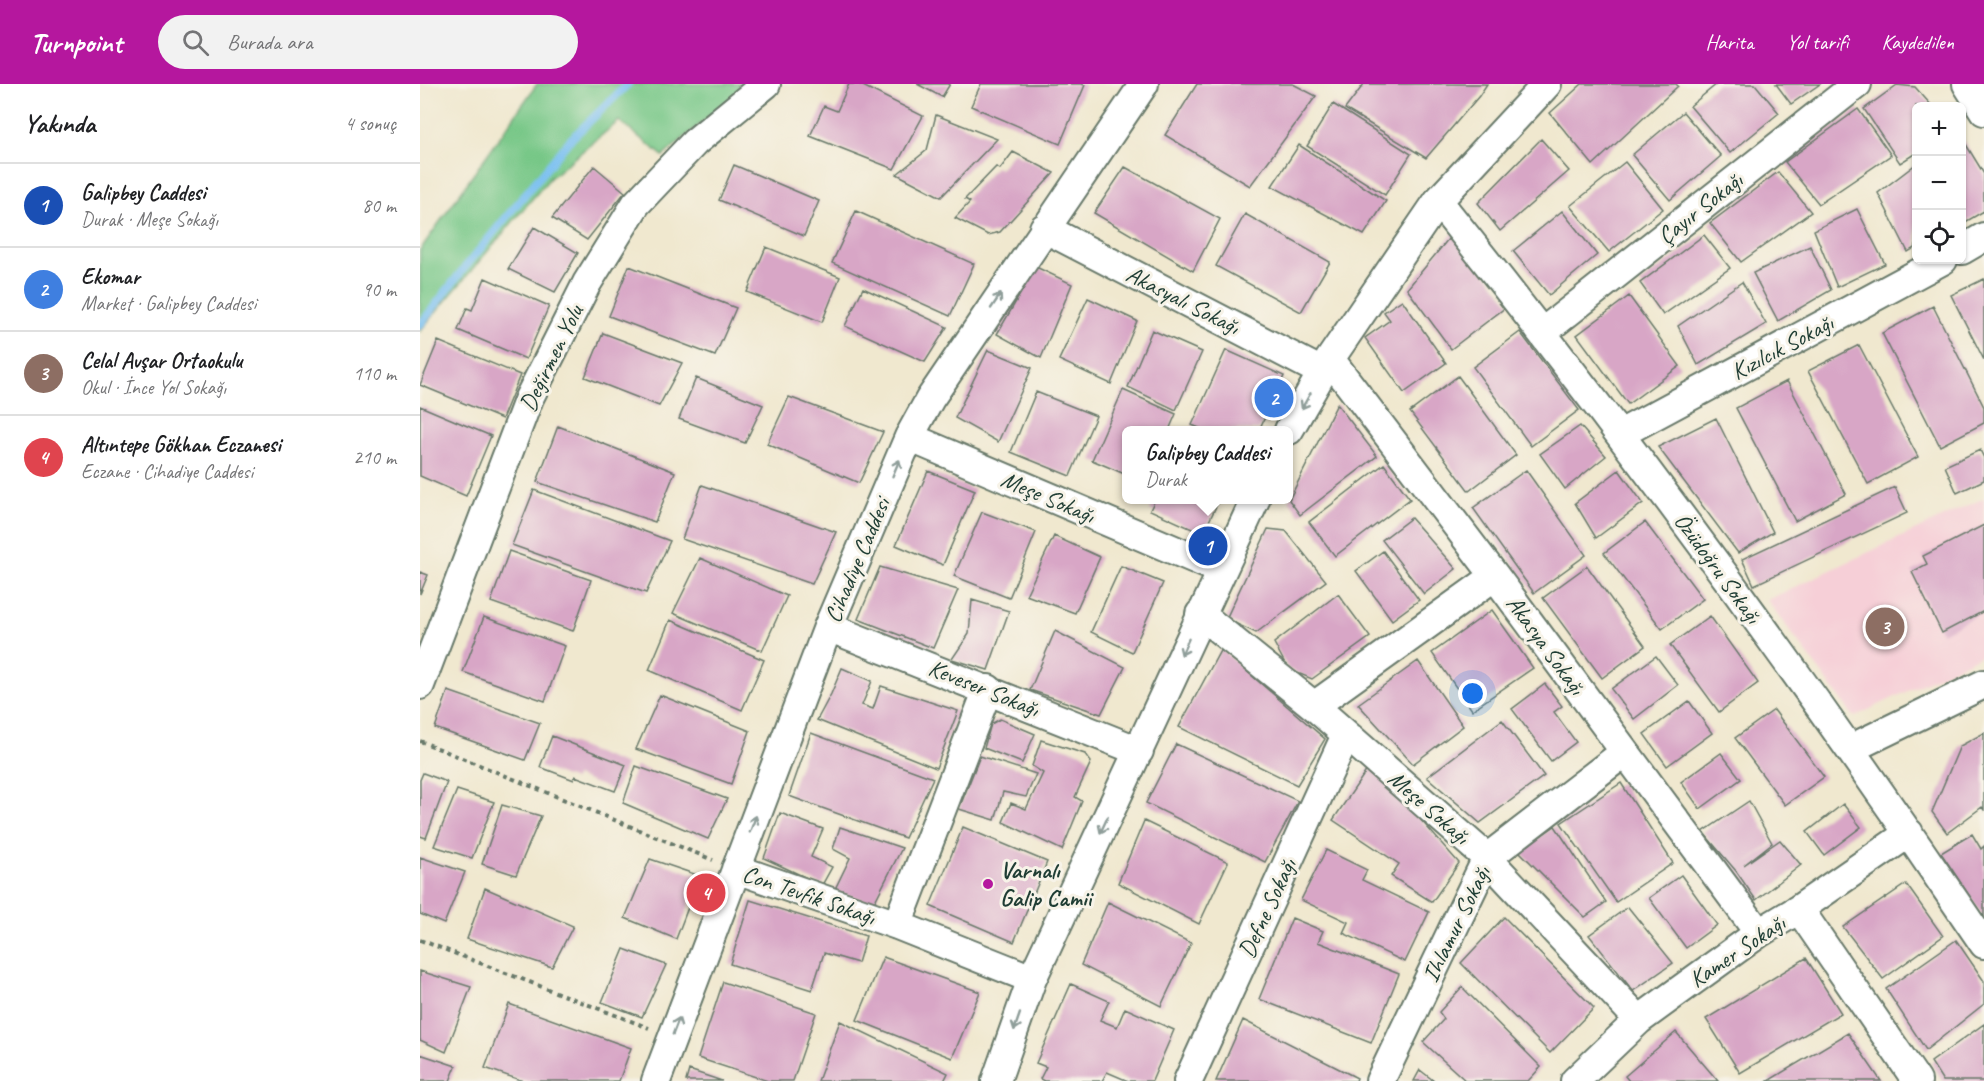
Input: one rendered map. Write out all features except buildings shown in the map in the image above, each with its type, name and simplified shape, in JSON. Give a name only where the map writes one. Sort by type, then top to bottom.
[{"type":"street","name":"Değirmen Yolu","points":[[420,685],[529,398],[587,283],[636,204],[695,142],[766,84]]},
{"type":"street","name":"Cihadiye Caddesi","points":[[656,1081],[828,627],[909,437],[930,399],[1144,84]]},
{"type":"street","points":[[1291,426],[1326,365],[1438,201],[1548,84]]},
{"type":"street","name":"Çayır Sokağı","points":[[1542,332],[1857,84]]},
{"type":"street","points":[[1967,84],[1984,111]]},
{"type":"street","name":"Özüdoğru Sokağı","points":[[1438,201],[1620,434],[1850,749],[1984,944]]},
{"type":"street","name":"Akasyalı Sokağı","points":[[1044,228],[1326,365]]},
{"type":"street","points":[[1966,248],[1984,237]]},
{"type":"street","name":"Kızılcık Sokağı","points":[[1620,434],[1936,264]]},
{"type":"street","name":"Akasya Sokağı","points":[[1326,365],[1495,576],[1759,933]]},
{"type":"street","name":"Meşe Sokağı","points":[[909,437],[1221,570]]},
{"type":"street","points":[[996,1081],[1032,979],[1253,504]]},
{"type":"street","points":[[1314,706],[1495,576]]},
{"type":"street","name":"Meşe Sokağı","points":[[1200,614],[1314,706],[1487,858],[1639,1020]]},
{"type":"street","name":"Keveser Sokağı","points":[[828,627],[1139,751]]},
{"type":"street","points":[[1850,749],[1984,684]]},
{"type":"street","points":[[897,925],[988,689]]},
{"type":"street","name":"Defne Sokağı","points":[[1188,1081],[1346,735]]},
{"type":"street","name":"Ihlamur Sokağı","points":[[1380,1081],[1487,858],[1625,752]]},
{"type":"street","name":"Kamer Sokağı","points":[[1582,1079],[1639,1020],[1759,933],[1799,909],[1909,833]]},
{"type":"street","name":"Con Tevfik Sokağı","points":[[736,869],[897,925],[1032,979]]},
{"type":"street","points":[[1799,909],[1917,1081]]},
{"type":"path","name":"Con Tevfik Sokağı","points":[[420,741],[736,869]]},
{"type":"path","points":[[420,940],[672,1037]]},
{"type":"shaded area","points":[[1984,498],[1984,654],[1854,717],[1767,600]]},
{"type":"green space","points":[[537,84],[747,84],[663,156],[619,121],[550,178],[420,331],[420,250]]},
{"type":"waterway","points":[[420,325],[569,141],[628,84]]},
{"type":"place","name":"Ekomar","points":[[1274,398]]},
{"type":"place","name":"Galipbey Caddesi","points":[[1208,546]]},
{"type":"place","name":"Celal Avşar Ortaokulu","points":[[1885,627]]},
{"type":"place","name":"Varnalı Galip Camii","points":[[988,884]]},
{"type":"place","name":"Altıntepe Gökhan Eczanesi","points":[[706,893]]}]
